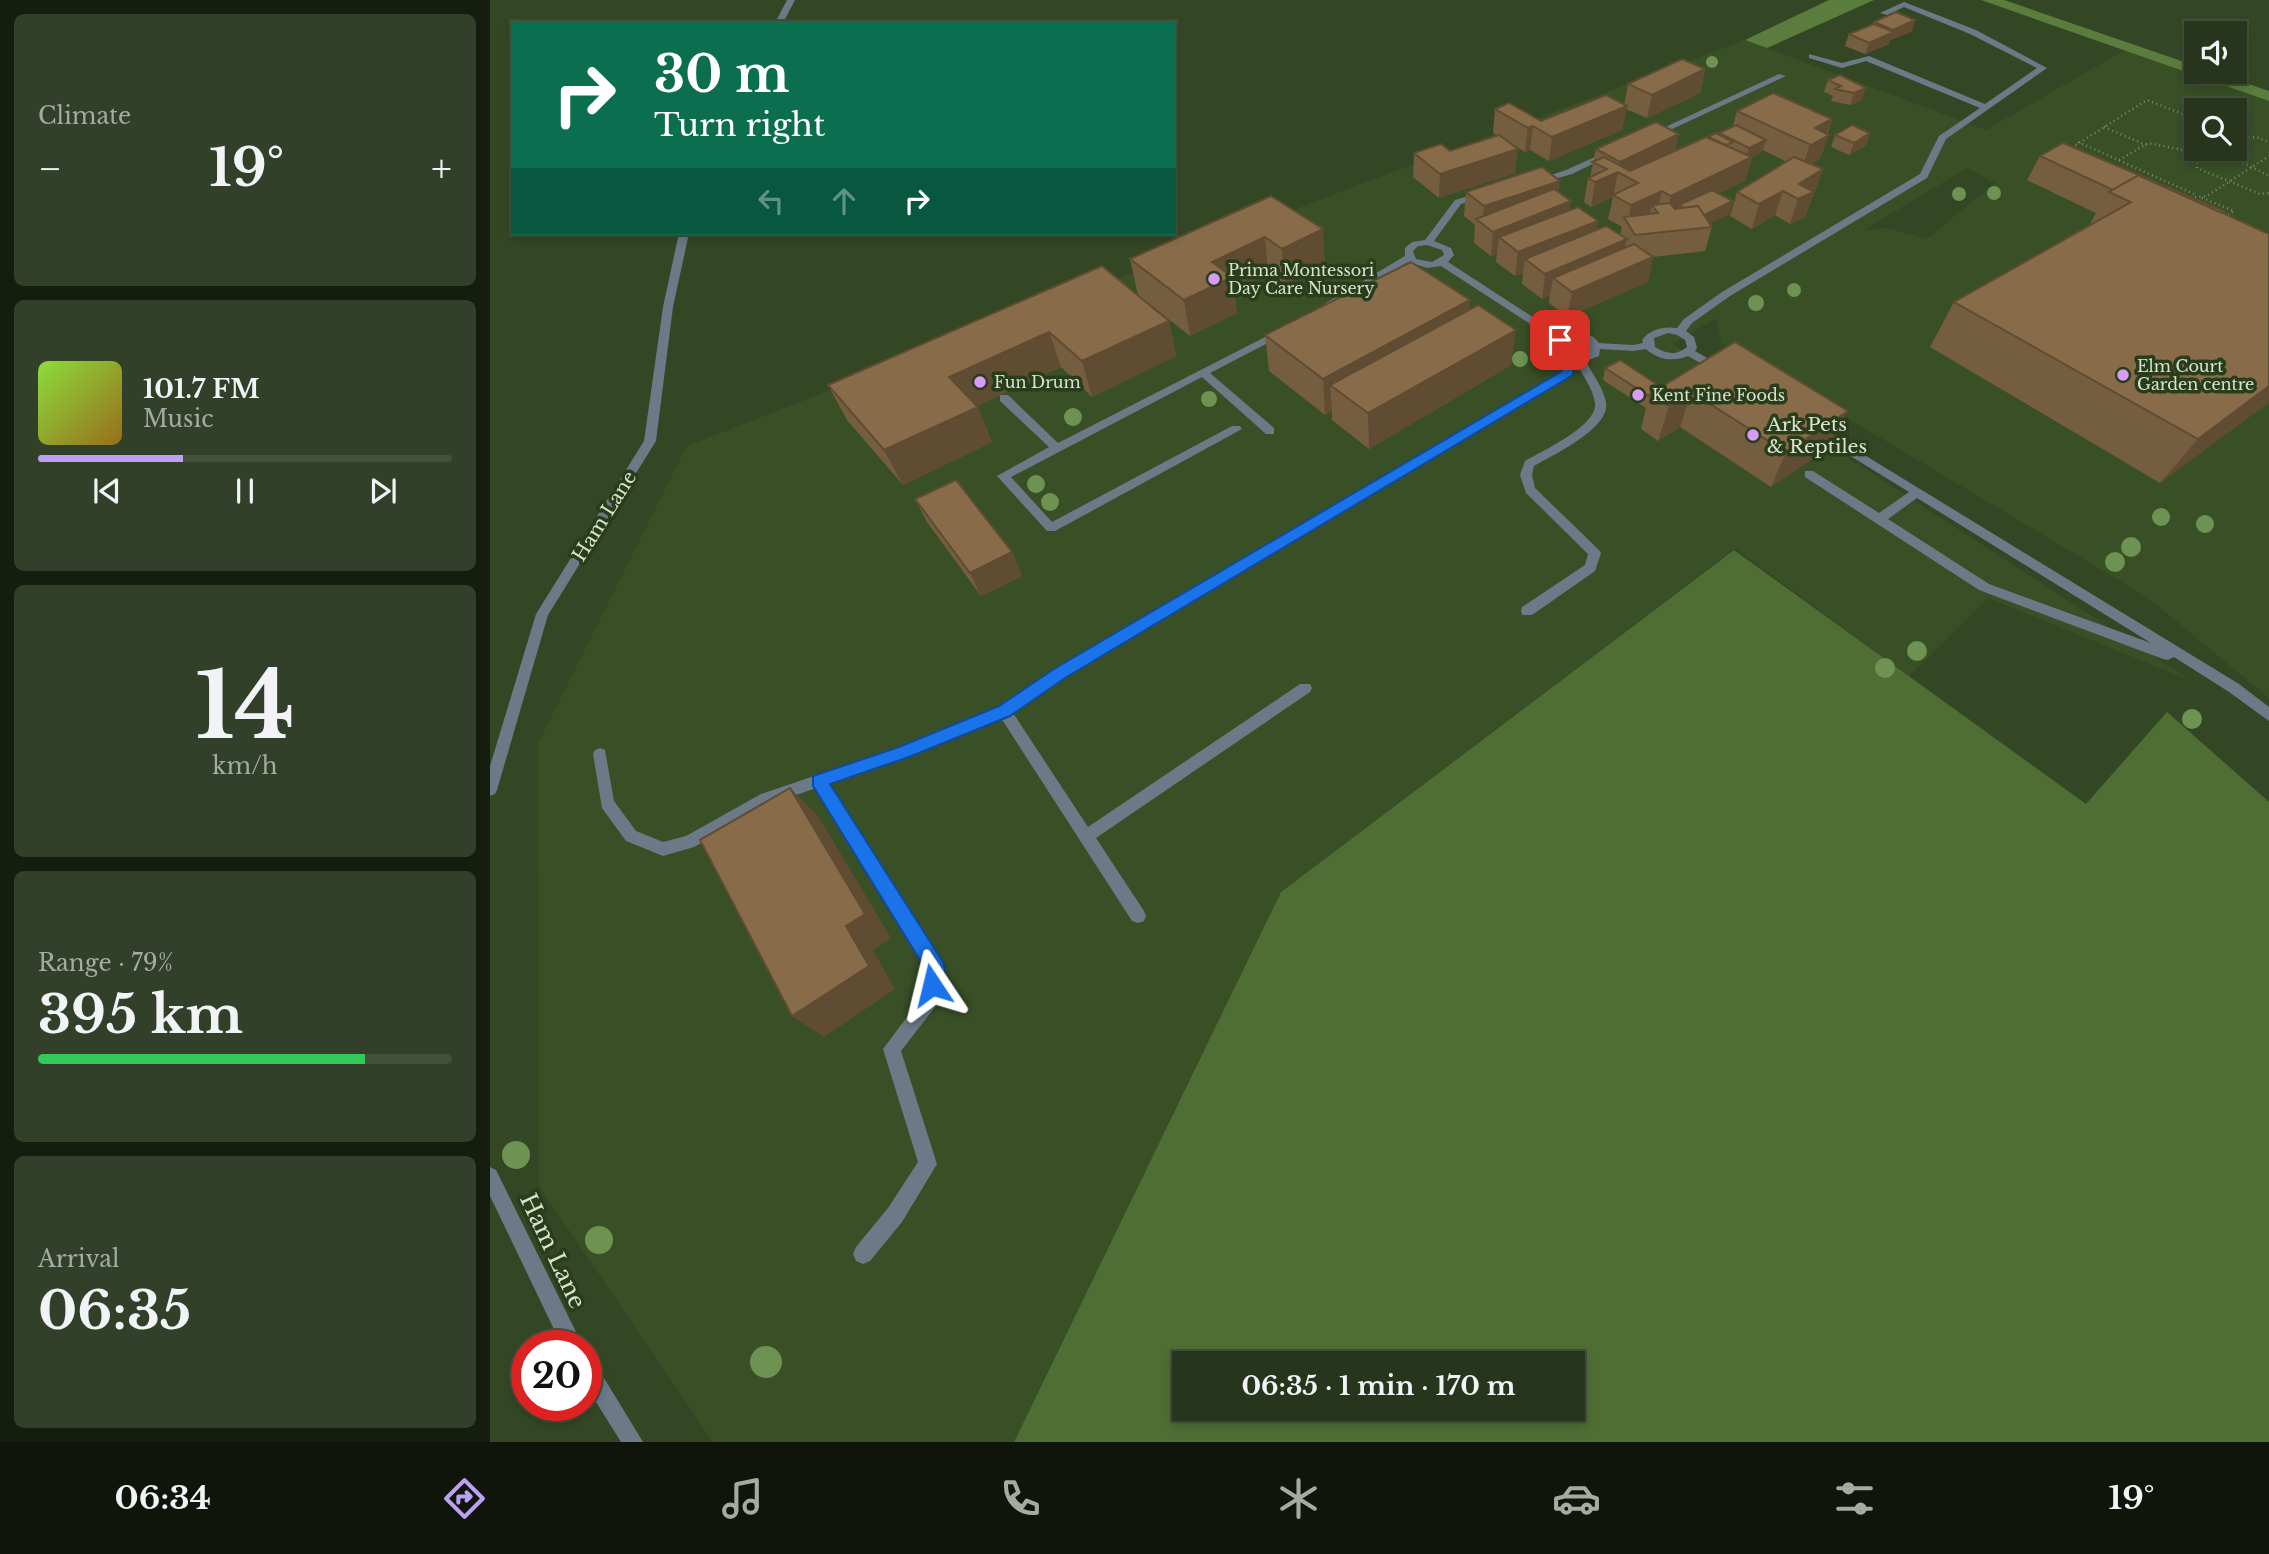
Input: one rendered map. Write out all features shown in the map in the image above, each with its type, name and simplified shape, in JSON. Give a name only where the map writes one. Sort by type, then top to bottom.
[{"type":"street","points":[[780,21],[791,0]]},
{"type":"street","points":[[1680,332],[1688,321],[1726,294],[1924,176],[1942,138],[2043,68],[1973,33],[1904,4],[1884,13]]},
{"type":"street","points":[[1812,56],[1842,66],[1866,58],[1985,107]]},
{"type":"street","points":[[1644,138],[1782,76]]},
{"type":"street","points":[[1532,182],[1569,172],[1619,150]]},
{"type":"street","points":[[1428,242],[1458,202],[1495,192]]},
{"type":"street","name":"Ham Lane","points":[[490,790],[542,614],[650,441],[668,307],[684,235]]},
{"type":"street","points":[[1315,313],[1408,258],[1410,247],[1428,242],[1441,245],[1449,251],[1449,256],[1443,263]]},
{"type":"street","points":[[1408,258],[1424,265],[1443,263],[1560,340],[1577,335],[1589,339],[1596,346],[1633,348],[1648,345]]},
{"type":"street","points":[[1236,429],[1051,528],[1003,476],[1293,326]]},
{"type":"street","points":[[1689,352],[1692,344],[1680,332],[1654,332],[1647,340],[1648,345],[1657,353],[1671,357],[1689,352],[1730,376]]},
{"type":"street","points":[[1527,611],[1591,568],[1595,553],[1530,490],[1526,475],[1529,464],[1590,426],[1600,414],[1601,403],[1573,359],[1558,351],[1560,340]]},
{"type":"street","points":[[1573,359],[1591,357],[1596,346]]},
{"type":"street","points":[[600,754],[607,803],[631,836],[663,849],[689,842],[766,799],[904,752],[1004,711],[1083,659],[1568,373],[1573,359]]},
{"type":"street","points":[[1202,372],[1270,431]]},
{"type":"street","points":[[1004,398],[1056,447]]},
{"type":"street","points":[[1800,419],[2199,666],[2269,715]]},
{"type":"street","points":[[1809,474],[1984,587],[2199,666]]},
{"type":"street","points":[[1880,519],[1917,492]]},
{"type":"street","points":[[1087,836],[1305,688]]},
{"type":"street","points":[[1004,711],[1138,916]]},
{"type":"street","points":[[819,781],[936,969],[929,1001],[892,1049],[928,1164],[895,1216],[863,1254]]},
{"type":"street","name":"Ham Lane","points":[[490,1176],[565,1330]]},
{"type":"street","points":[[602,1393],[633,1442]]},
{"type":"path","points":[[2065,153],[2078,142],[2147,100],[2184,114]]},
{"type":"path","points":[[2103,126],[2146,145],[2184,149]]},
{"type":"path","points":[[2247,137],[2256,137],[2269,142]]},
{"type":"path","points":[[2078,142],[2234,211],[2217,223]]},
{"type":"path","points":[[2118,160],[2146,145]]},
{"type":"path","points":[[2183,200],[2207,196],[2269,156]]},
{"type":"path","points":[[2197,161],[2197,168],[2260,194],[2269,193]]},
{"type":"path","points":[[2235,161],[2253,166],[2269,176]]},
{"type":"path","points":[[2225,217],[2236,222]]},
{"type":"shaded area","points":[[1829,0],[1874,0],[1767,48],[1745,40]]},
{"type":"shaded area","points":[[1981,0],[2004,0],[2184,62],[2184,71]]},
{"type":"shaded area","points":[[1745,40],[1986,130],[2125,50],[2184,71],[2184,84],[2221,84],[2269,101],[2269,698],[2147,597],[1722,343],[1716,318],[1673,344],[2192,681],[1988,598],[1909,676],[1735,548],[1281,892],[1014,1442],[713,1442],[539,1186],[538,744],[687,446],[1353,187]],"holes":[[[1967,168],[1995,183],[1927,239],[1886,228],[1862,231]]]},
{"type":"shaded area","points":[[2221,84],[2247,84],[2269,91],[2269,101]]},
{"type":"shaded area","points":[[1734,550],[2086,804],[2167,712],[2269,802],[2269,1442],[1014,1442],[1281,892]]},
{"type":"building","points":[[1896,12],[1915,20],[1893,30],[1874,22]]},
{"type":"building","points":[[1874,24],[1894,32],[1869,43],[1849,34]]},
{"type":"building","points":[[1682,59],[1705,69],[1652,95],[1628,84]]},
{"type":"building","points":[[1840,75],[1866,88],[1854,93],[1835,89],[1841,86],[1828,80]]},
{"type":"building","points":[[1773,93],[1832,119],[1815,128],[1829,135],[1811,145],[1737,111]]},
{"type":"building","points":[[1606,95],[1627,106],[1552,137],[1533,126],[1528,128],[1495,109],[1509,103],[1541,121]]},
{"type":"building","points":[[1656,122],[1679,134],[1620,162],[1596,149]]},
{"type":"building","points":[[1736,125],[1766,140],[1749,148],[1719,133]]},
{"type":"building","points":[[1852,125],[1870,133],[1854,143],[1835,135]]},
{"type":"building","points":[[1716,133],[1733,142],[1726,145],[1708,137]]},
{"type":"building","points":[[1499,135],[1518,149],[1440,174],[1414,153],[1441,144],[1450,151]]},
{"type":"building","points":[[1706,137],[1752,157],[1671,196],[1662,191],[1631,205],[1613,195],[1638,183],[1618,172],[1595,182],[1588,178],[1607,169],[1592,162],[1604,157],[1630,171]]},
{"type":"building","points":[[2063,143],[2139,175],[2113,190],[2040,156]]},
{"type":"building","points":[[1794,157],[1823,169],[1799,184],[1814,192],[1798,199],[1783,191],[1759,204],[1737,192]]},
{"type":"building","points":[[1542,167],[1560,181],[1484,206],[1466,192]]},
{"type":"building","name":"Elm Court Garden centre","points":[[2139,175],[2269,234],[2269,386],[2198,439],[1954,302],[2131,202],[2109,192]]},
{"type":"building","points":[[2140,176],[2224,211],[2222,213]]},
{"type":"building","points":[[1554,189],[1571,201],[1493,232],[1476,219]]},
{"type":"building","points":[[1712,190],[1733,201],[1704,215],[1698,206],[1684,208],[1679,205]]},
{"type":"building","points":[[1271,196],[1323,229],[1282,249],[1265,237],[1212,262],[1232,277],[1184,300],[1130,259]]},
{"type":"building","points":[[1670,203],[1675,209],[1698,206],[1712,227],[1635,235],[1624,217],[1658,213],[1652,205]]},
{"type":"building","points":[[1578,207],[1598,221],[1518,252],[1499,237]]},
{"type":"building","points":[[1606,226],[1627,239],[1545,274],[1525,259]]},
{"type":"building","points":[[1634,244],[1653,257],[1572,292],[1553,278]]},
{"type":"building","points":[[1411,262],[1470,300],[1323,379],[1265,335]]},
{"type":"building","points":[[1102,266],[1169,321],[1082,361],[1049,332],[949,377],[978,407],[884,450],[828,385]]},
{"type":"building","points":[[1478,305],[1516,330],[1368,413],[1330,385]]},
{"type":"building","points":[[1735,342],[1848,411],[1786,452],[1691,392],[1669,406],[1650,394]]},
{"type":"building","points":[[1620,360],[1661,387],[1649,396],[1605,368]]},
{"type":"building","points":[[956,480],[1012,552],[970,573],[915,499]]},
{"type":"building","points":[[790,788],[865,914],[846,926],[869,966],[792,1016],[700,840]]},
{"type":"place","name":"Prima Montessori Day Care Nursery","points":[[1214,279]]},
{"type":"place","name":"Elm Court Garden centre","points":[[2123,375]]},
{"type":"place","name":"Fun Drum","points":[[980,382]]},
{"type":"place","name":"Kent Fine Foods","points":[[1638,395]]},
{"type":"place","name":"Ark Pets & Reptiles","points":[[1753,435]]},
{"type":"route","points":[[932,985],[936,969],[857,838],[819,781],[904,752],[1004,711],[1060,673],[1568,373],[1567,357],[1558,351],[1560,340]]}]
